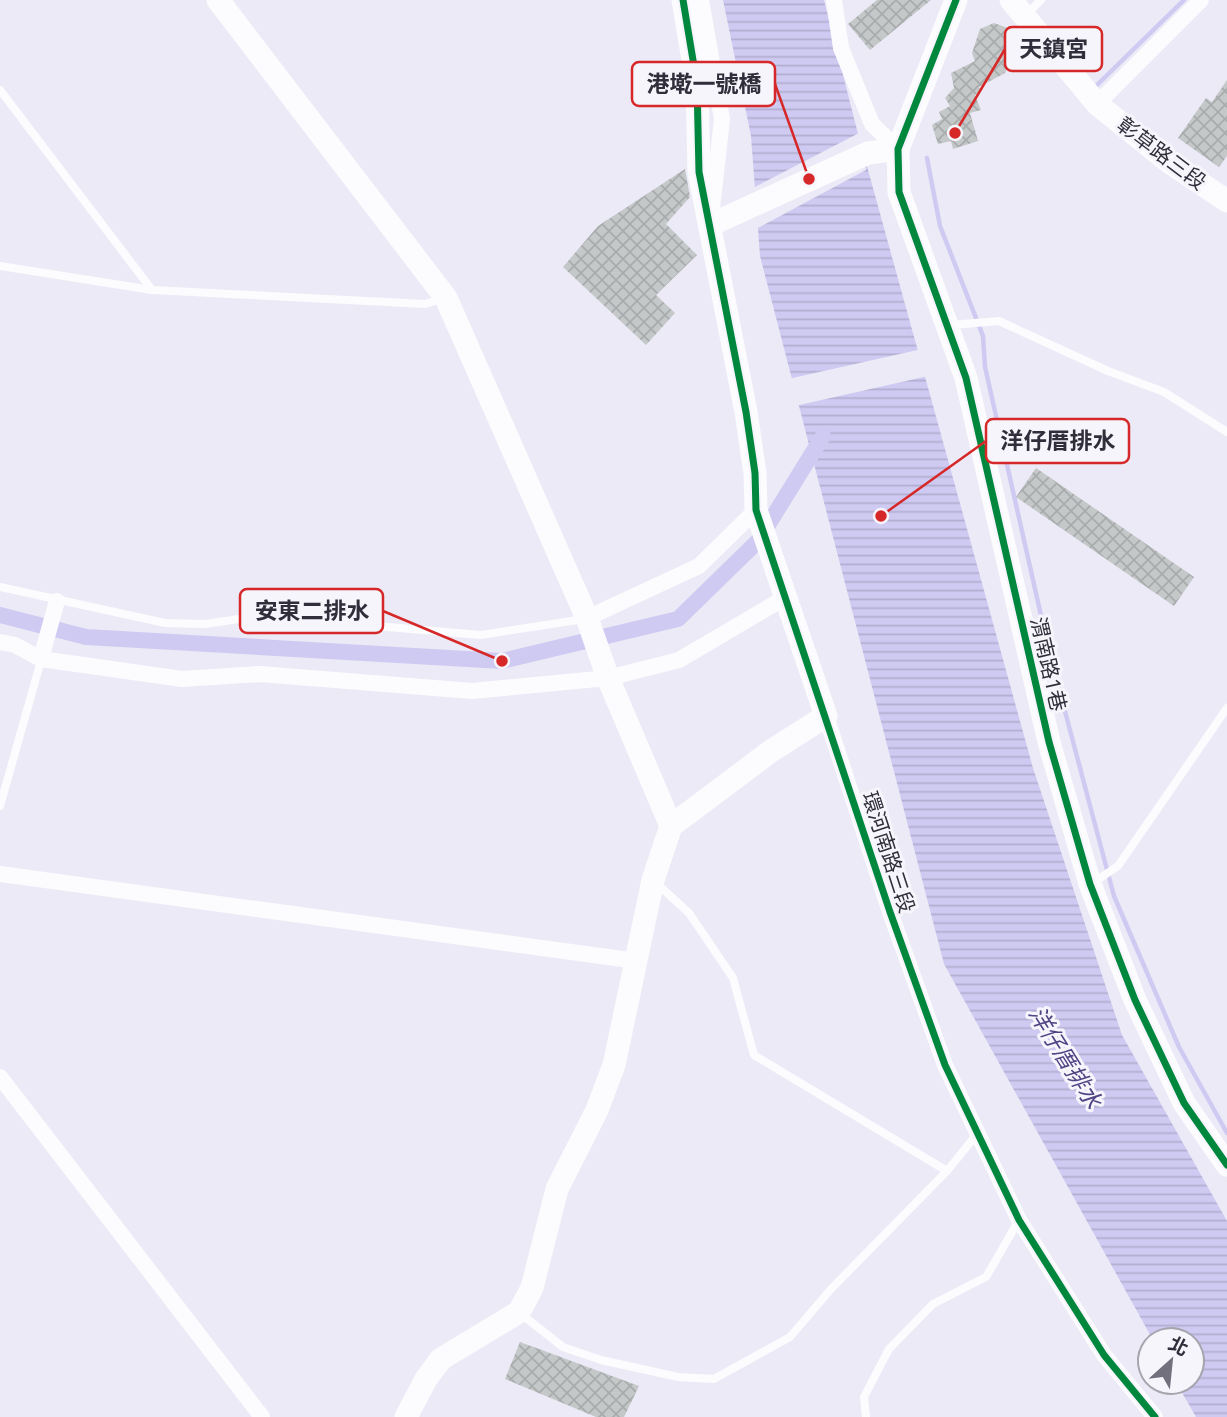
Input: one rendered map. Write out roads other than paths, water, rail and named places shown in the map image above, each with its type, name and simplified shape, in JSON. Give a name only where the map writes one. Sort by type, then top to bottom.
[{"type":"street","points":[[218,0],[446,298],[588,623],[671,826]]},
{"type":"street","name":"環河南路三段","points":[[683,0],[697,85],[699,172],[746,412],[755,474],[756,510],[890,912],[941,1052],[1019,1220]]},
{"type":"street","points":[[701,0],[722,119],[710,225]]},
{"type":"street","points":[[834,0],[841,48],[872,124],[898,149]]},
{"type":"street","points":[[898,149],[956,0]]},
{"type":"street","points":[[1097,104],[1202,0]]},
{"type":"street","name":"彰草路三段","points":[[1018,8],[1097,104],[1169,162],[1227,201]]},
{"type":"street","points":[[710,225],[868,153],[898,149]]},
{"type":"street","name":"渭南路1巷","points":[[898,149],[899,192],[966,378],[1049,742],[1090,884],[1135,1000],[1184,1103],[1227,1165]]},
{"type":"street","points":[[588,623],[699,566],[756,510]]},
{"type":"street","points":[[0,642],[42,655],[182,679],[260,674],[471,691],[679,660],[783,588]]},
{"type":"street","points":[[42,655],[57,601]]},
{"type":"street","points":[[406,1417],[426,1379],[441,1359],[519,1312],[532,1288],[557,1189],[597,1110],[614,1065],[653,880],[671,826],[771,751],[826,716]]},
{"type":"street","points":[[0,874],[637,961]]},
{"type":"street","points":[[0,1077],[262,1417]]},
{"type":"street","points":[[1019,1220],[1104,1355],[1155,1417]]},
{"type":"lane","points":[[1018,8],[1041,0]]},
{"type":"lane","points":[[0,90],[152,290]]},
{"type":"lane","points":[[0,266],[152,290],[425,304],[446,298]]},
{"type":"lane","points":[[948,326],[962,322],[999,321],[1108,371],[1164,393],[1227,432]]},
{"type":"lane","points":[[0,587],[165,623],[205,624],[259,616],[481,635],[588,623]]},
{"type":"lane","points":[[0,806],[42,655]]},
{"type":"lane","points":[[1090,884],[1118,866],[1227,708]]},
{"type":"lane","points":[[653,880],[689,913],[733,978],[754,1055],[947,1171]]},
{"type":"lane","points":[[519,1312],[564,1347],[601,1360],[678,1377],[714,1379],[790,1337],[831,1289],[947,1171],[979,1131]]},
{"type":"lane","points":[[866,1417],[864,1397],[889,1349],[933,1304],[986,1277],[1019,1220]]},
{"type":"water","points":[[723,0],[824,0],[857,130],[1033,768],[1122,1035],[1227,1221],[1227,1417],[1196,1417],[1184,1396],[1206,1396],[1206,1326],[1145,1326],[944,964],[760,256],[751,136]]},
{"type":"waterway","points":[[1096,86],[1184,0]]},
{"type":"waterway","points":[[927,158],[940,226],[983,336],[985,367],[1049,651],[1114,896],[1179,1047],[1227,1133]]},
{"type":"waterway","points":[[0,615],[86,637],[502,661],[678,619],[758,541],[823,436]]},
{"type":"place","name":"天鎮宮","points":[[955,133]]},
{"type":"place","name":"港墘一號橋","points":[[809,179]]},
{"type":"place","name":"洋仔厝排水","points":[[881,516]]},
{"type":"place","name":"安東二排水","points":[[502,661]]}]
